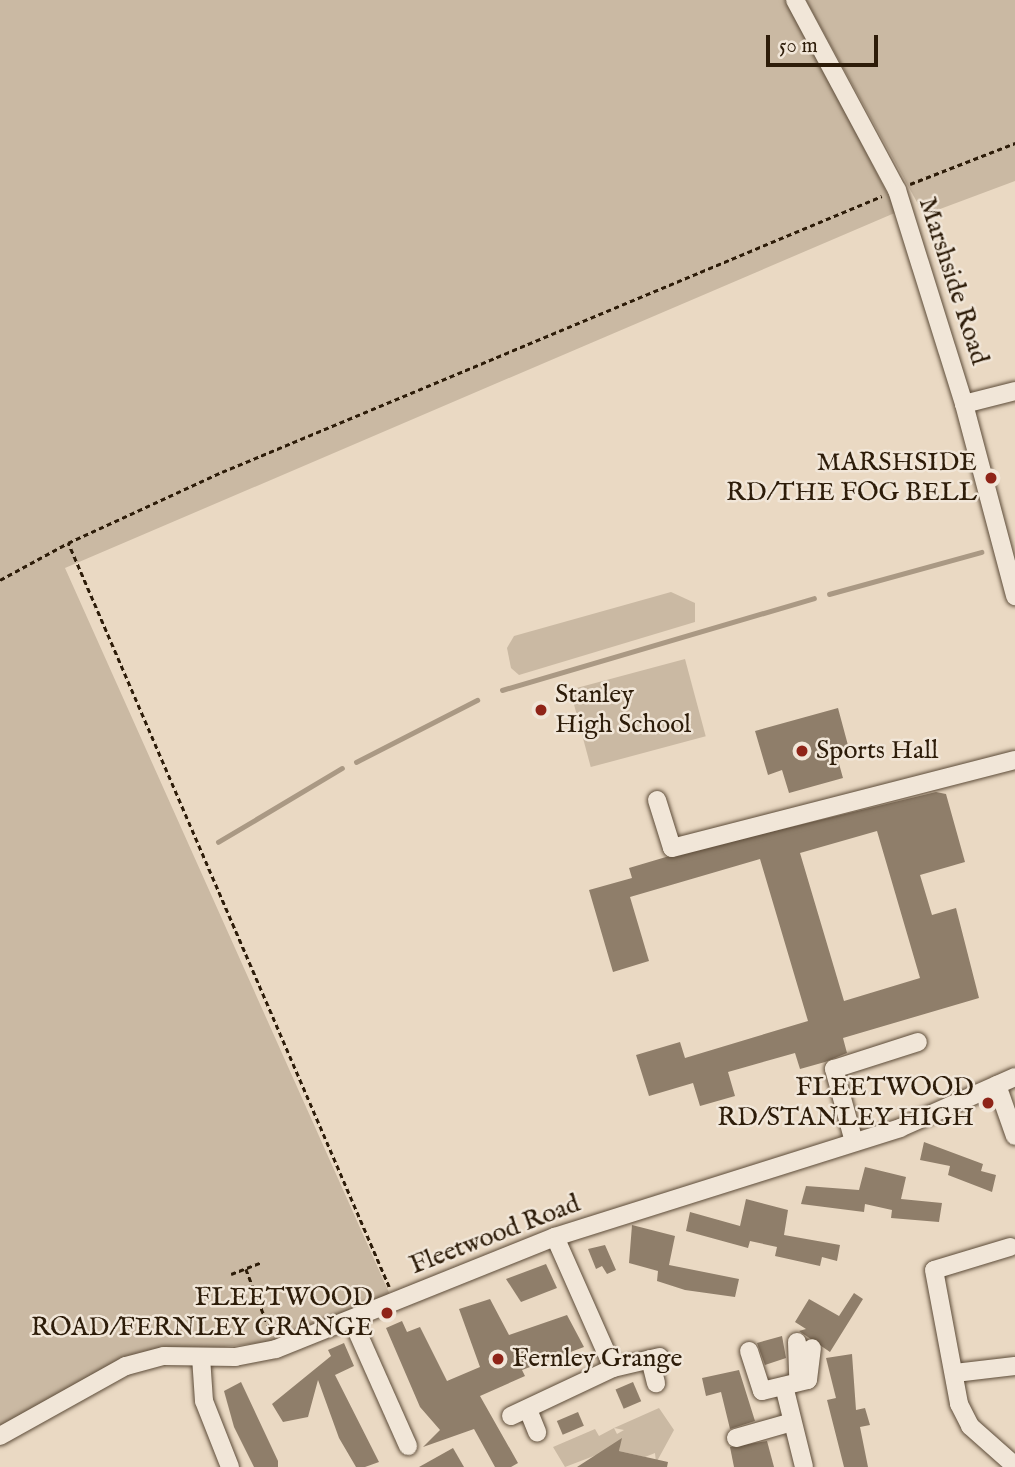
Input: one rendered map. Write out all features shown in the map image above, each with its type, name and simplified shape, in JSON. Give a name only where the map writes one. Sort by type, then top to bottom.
[{"type":"street","name":"Marshside Road","points":[[795,0],[897,190],[1008,547],[1015,596]]},
{"type":"street","points":[[964,404],[1015,391]]},
{"type":"street","points":[[657,800],[672,848],[1015,760]]},
{"type":"street","points":[[853,1142],[834,1069],[918,1042]]},
{"type":"street","name":"Fleetwood Road","points":[[0,1436],[126,1366],[276,1349],[555,1237],[853,1142],[1015,1077]]},
{"type":"street","points":[[997,1085],[1015,1136]]},
{"type":"street","points":[[555,1237],[613,1368]]},
{"type":"street","points":[[1010,1248],[934,1270],[955,1373],[970,1426],[1015,1466]]},
{"type":"street","points":[[352,1320],[408,1446]]},
{"type":"street","points":[[749,1351],[762,1391],[799,1379],[811,1350],[799,1379],[793,1422],[804,1467]]},
{"type":"street","points":[[201,1357],[204,1401],[230,1467]]},
{"type":"street","points":[[537,1432],[520,1414],[613,1368],[655,1358],[656,1383]]},
{"type":"street","points":[[955,1373],[1015,1366]]},
{"type":"street","points":[[736,1438],[793,1422]]},
{"type":"path","points":[[0,580],[68,543],[222,472],[1015,143]]},
{"type":"path","points":[[68,543],[396,1302]]},
{"type":"path","points":[[231,1274],[262,1262]]},
{"type":"path","points":[[246,1269],[276,1349]]},
{"type":"shaded area","points":[[0,0],[787,0],[897,212],[65,568],[391,1297],[275,1341],[121,1359],[0,1427]]},
{"type":"shaded area","points":[[806,0],[1015,0],[1015,181],[924,215]]},
{"type":"shaded area","points":[[671,592],[695,603],[695,622],[519,675],[511,668],[507,648],[514,636]]},
{"type":"shaded area","points":[[685,659],[706,736],[591,767],[570,690]]},
{"type":"shaded area","points":[[659,1408],[674,1430],[656,1463],[655,1453],[645,1457],[619,1451],[620,1446],[565,1467],[553,1447],[595,1429],[599,1436],[614,1428]]},
{"type":"building","name":"Sports Hall","points":[[838,708],[849,749],[836,753],[843,778],[789,793],[782,770],[768,775],[755,731]]},
{"type":"building","points":[[936,792],[946,794],[965,862],[920,875],[932,915],[956,908],[979,998],[843,1038],[847,1053],[825,1062],[800,1069],[795,1053],[728,1072],[735,1096],[700,1106],[693,1083],[649,1096],[636,1055],[680,1042],[685,1058],[808,1021],[760,859],[630,897],[649,961],[613,972],[589,890],[632,878],[629,868]],"holes":[[[877,831],[920,978],[844,1001],[800,853]]]},
{"type":"building","points":[[924,1142],[983,1164],[981,1171],[996,1175],[992,1192],[948,1175],[950,1166],[920,1160]]},
{"type":"building","points":[[865,1167],[906,1177],[901,1199],[942,1203],[939,1222],[891,1218],[892,1210],[865,1204],[864,1212],[801,1204],[806,1186],[859,1190]]},
{"type":"building","points":[[746,1199],[788,1210],[784,1235],[840,1245],[837,1261],[822,1257],[820,1266],[775,1256],[777,1247],[750,1241],[748,1248],[686,1231],[690,1212],[740,1226]]},
{"type":"building","points":[[632,1225],[675,1236],[669,1265],[739,1279],[735,1297],[685,1290],[657,1281],[658,1271],[629,1263]]},
{"type":"building","points":[[605,1245],[616,1270],[607,1274],[602,1266],[596,1269],[588,1249]]},
{"type":"building","points":[[546,1264],[557,1288],[521,1302],[506,1279]]},
{"type":"building","points":[[854,1293],[863,1299],[830,1352],[799,1331],[806,1329],[795,1322],[809,1299],[839,1316]]},
{"type":"building","points":[[490,1299],[509,1335],[567,1315],[584,1347],[522,1370],[525,1376],[480,1396],[518,1463],[511,1467],[495,1467],[474,1429],[423,1447],[440,1430],[420,1407],[386,1328],[402,1321],[407,1332],[420,1327],[447,1381],[480,1367],[459,1309]]},
{"type":"building","points":[[782,1336],[786,1358],[765,1365],[757,1343]]},
{"type":"building","points":[[344,1343],[354,1366],[335,1375],[379,1462],[365,1467],[356,1467],[339,1438],[318,1380],[308,1417],[283,1422],[272,1404],[331,1356],[328,1350]]},
{"type":"building","points":[[852,1354],[856,1410],[865,1408],[870,1425],[860,1427],[868,1467],[844,1467],[827,1400],[836,1398],[826,1358]]},
{"type":"building","points":[[739,1370],[755,1421],[730,1429],[721,1392],[706,1396],[702,1378]]},
{"type":"building","points":[[241,1382],[278,1461],[278,1467],[254,1467],[234,1427],[224,1391]]},
{"type":"building","points":[[633,1382],[641,1401],[624,1409],[616,1389]]},
{"type":"building","points":[[578,1412],[584,1426],[563,1435],[557,1421]]},
{"type":"building","points":[[622,1438],[619,1451],[668,1462],[667,1467],[577,1467]]},
{"type":"building","points":[[767,1441],[774,1467],[734,1467],[730,1447]]},
{"type":"building","points":[[453,1448],[464,1467],[419,1467]]},
{"type":"waterway","points":[[829,594],[981,552]]},
{"type":"waterway","points":[[502,690],[814,598]]},
{"type":"waterway","points":[[356,762],[477,700]]},
{"type":"waterway","points":[[218,842],[342,768]]},
{"type":"place","name":"MARSHSIDE RD/THE FOG BELL","points":[[991,478]]},
{"type":"place","name":"Stanley High School","points":[[541,710]]},
{"type":"place","name":"Sports Hall","points":[[802,751]]},
{"type":"place","name":"FLEETWOOD RD/STANLEY HIGH","points":[[988,1103]]},
{"type":"place","name":"FLEETWOOD ROAD/FERNLEY GRANGE","points":[[387,1313]]},
{"type":"place","name":"Fernley Grange","points":[[498,1359]]}]
